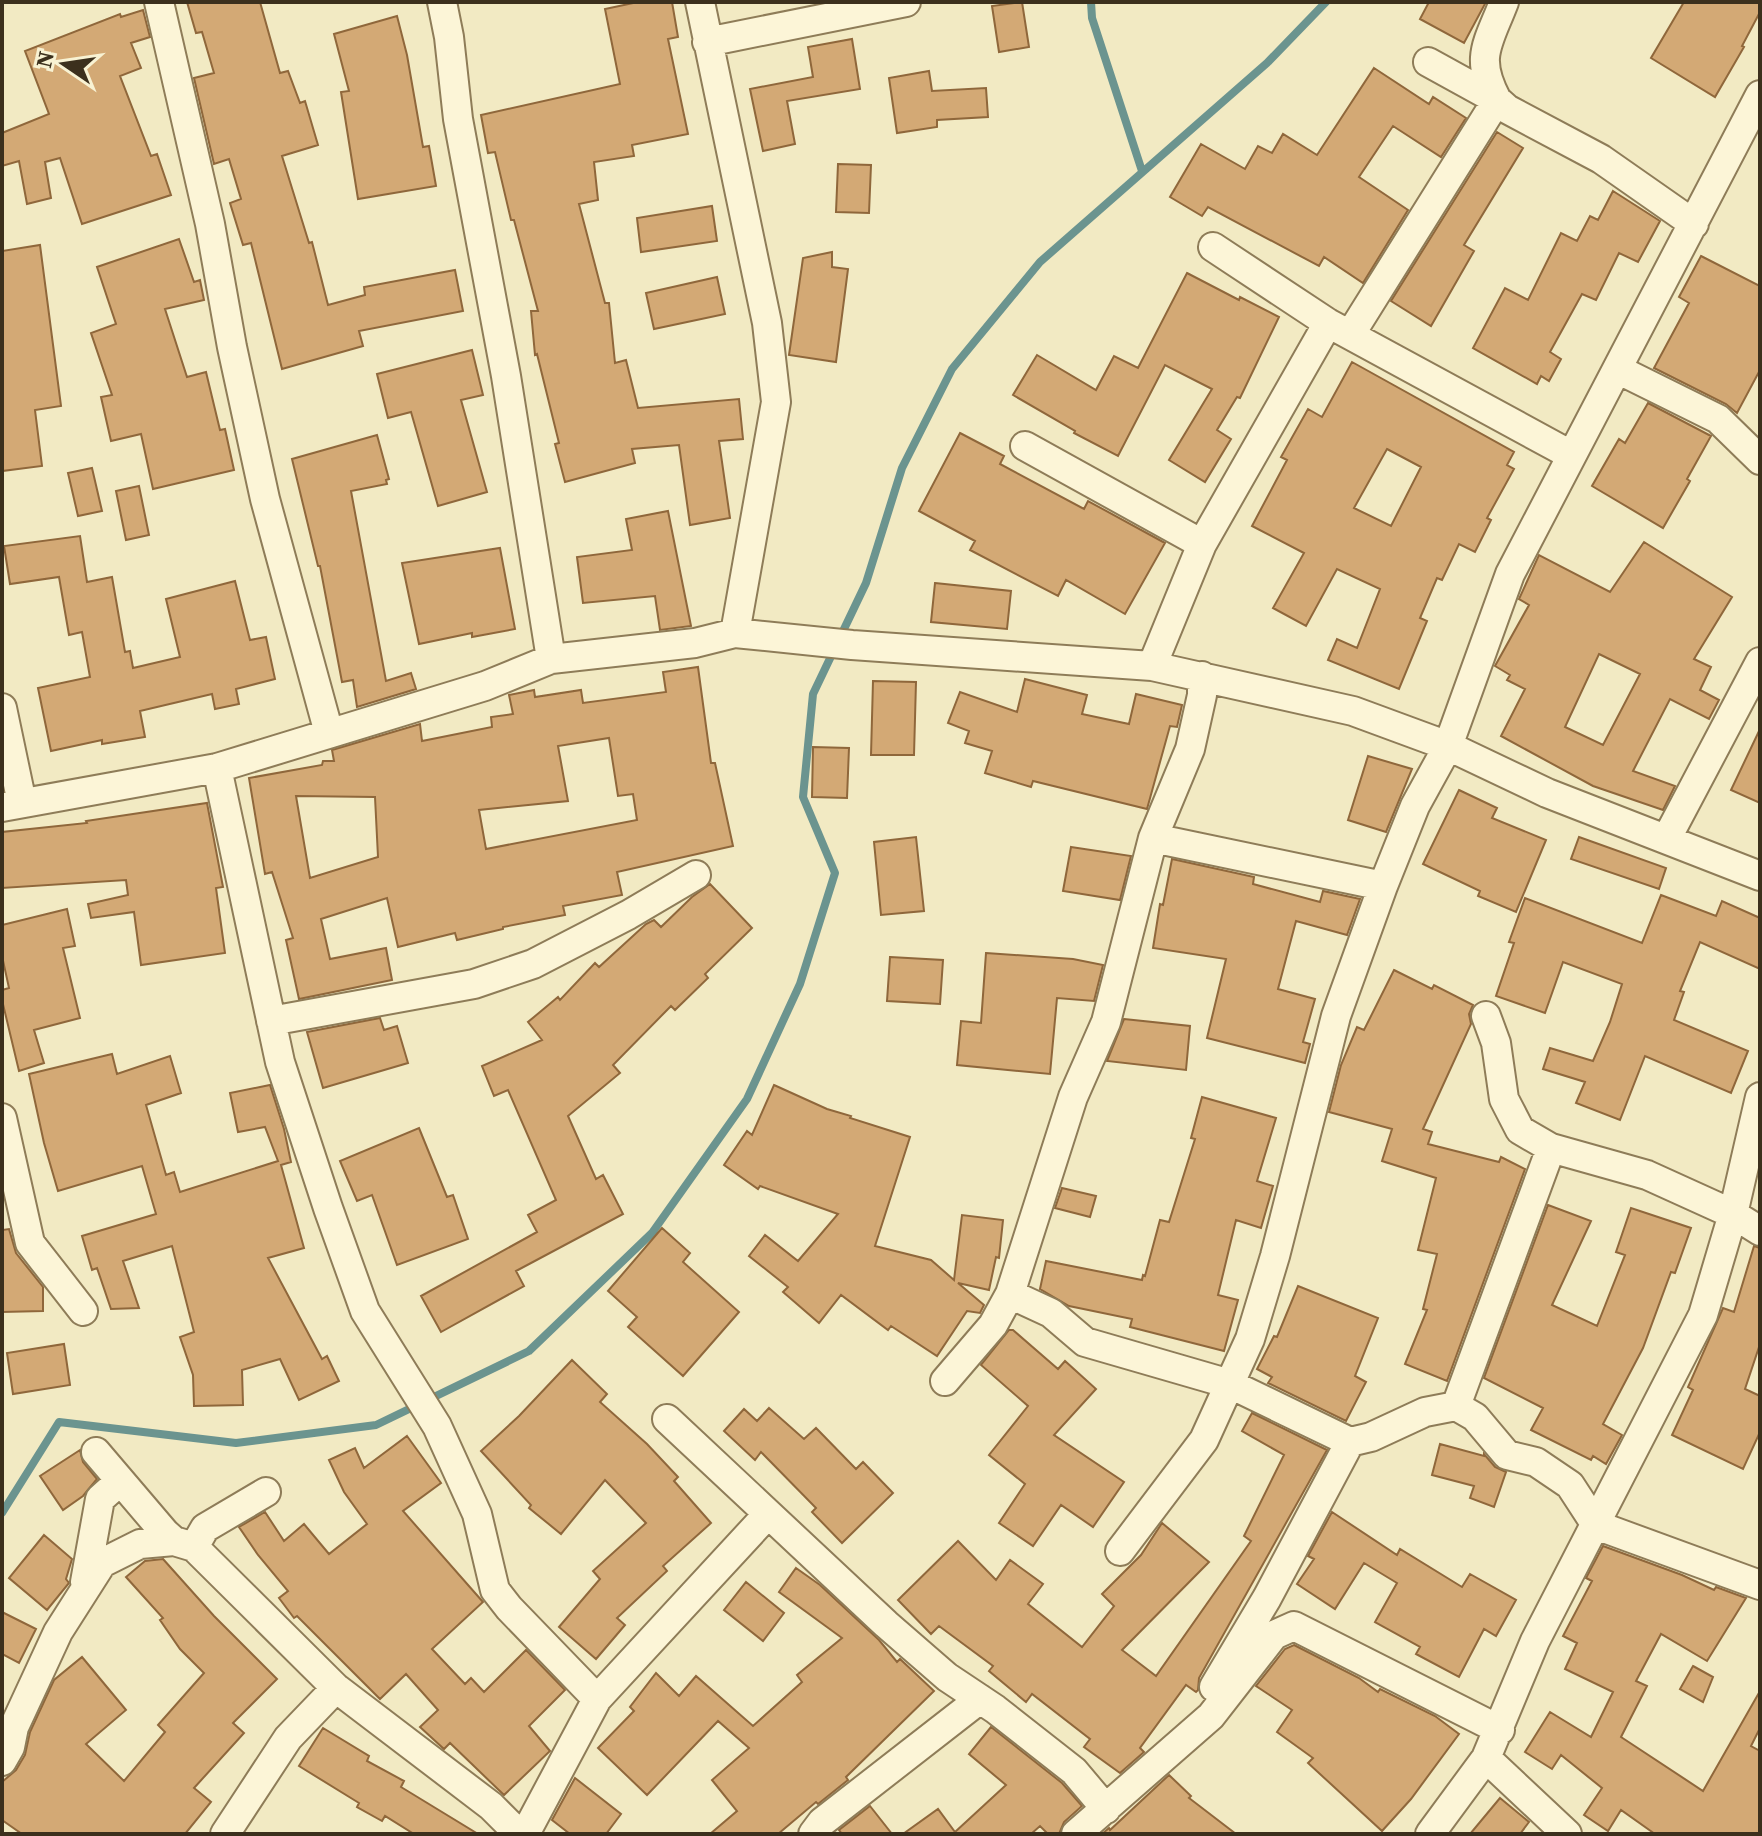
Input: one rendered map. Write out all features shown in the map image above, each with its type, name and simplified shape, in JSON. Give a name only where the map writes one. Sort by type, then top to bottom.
[{"type":"street","points":[[159,2],[210,224],[232,347],[265,499],[329,733]]},
{"type":"street","points":[[442,2],[458,119],[506,376],[551,659]]},
{"type":"street","points":[[700,2],[767,323],[776,402],[735,633]]},
{"type":"street","points":[[707,42],[906,2]]},
{"type":"street","points":[[1497,100],[1488,83],[1483,56],[1504,2]]},
{"type":"street","points":[[1428,62],[1601,159],[1694,224]]},
{"type":"street","points":[[1120,1551],[1204,1440],[1250,1339],[1275,1256],[1336,1016],[1415,806],[1448,746],[1510,574],[1760,95]]},
{"type":"street","points":[[1152,666],[1202,544],[1339,329],[1497,100]]},
{"type":"street","points":[[1213,247],[1339,329],[1571,455]]},
{"type":"street","points":[[1617,369],[1718,419],[1760,460]]},
{"type":"street","points":[[1025,446],[1202,544]]},
{"type":"street","points":[[2,708],[12,805],[217,768],[485,686],[551,659],[695,643],[735,633],[852,645],[1152,666],[1353,711],[1448,746],[1547,793],[1760,876]]},
{"type":"street","points":[[1667,838],[1760,662]]},
{"type":"street","points":[[945,1381],[993,1325],[1010,1294],[1073,1097],[1106,1022],[1153,838],[1190,749],[1202,695],[1202,676]]},
{"type":"street","points":[[217,768],[271,1021],[290,1091],[365,1311],[437,1426],[477,1514],[495,1590],[597,1699]]},
{"type":"street","points":[[1153,838],[1383,886]]},
{"type":"street","points":[[271,1021],[474,984],[533,964],[628,915],[696,875]]},
{"type":"street","points":[[1486,1016],[1496,1043],[1504,1099],[1520,1130],[1551,1148],[1647,1175],[1733,1214],[1760,1231]]},
{"type":"street","points":[[1430,1834],[1486,1758],[1535,1641],[1703,1315],[1733,1214],[1760,1097]]},
{"type":"street","points":[[2,1118],[30,1243],[83,1311]]},
{"type":"street","points":[[1456,1406],[1551,1148]]},
{"type":"street","points":[[1010,1294],[1051,1313],[1085,1342],[1230,1384],[1350,1442],[1371,1437],[1425,1412],[1456,1406],[1475,1417],[1507,1455],[1536,1462],[1570,1485],[1596,1525],[1760,1585]]},
{"type":"street","points":[[667,1419],[947,1677],[1074,1771],[1106,1809]]},
{"type":"street","points":[[1211,1716],[1214,1688],[1267,1598],[1350,1442]]},
{"type":"street","points":[[96,1452],[120,1481],[184,1544],[336,1688],[491,1806],[519,1834]]},
{"type":"street","points":[[85,1586],[100,1499],[120,1481]]},
{"type":"street","points":[[2,1761],[10,1747],[14,1727],[58,1632],[102,1563],[140,1544],[184,1544],[266,1492]]},
{"type":"street","points":[[525,1834],[597,1699],[768,1514]]},
{"type":"street","points":[[1076,1834],[1211,1716],[1274,1635],[1294,1626],[1500,1730]]},
{"type":"street","points":[[225,1834],[288,1738],[336,1688]]},
{"type":"street","points":[[813,1834],[822,1822],[980,1699]]},
{"type":"street","points":[[1486,1758],[1567,1834]]},
{"type":"building","points":[[187,2],[260,2],[280,73],[288,71],[300,103],[305,101],[318,145],[282,156],[309,243],[312,242],[328,305],[365,295],[364,287],[455,270],[463,311],[359,331],[363,346],[282,369],[251,243],[243,245],[230,203],[241,199],[229,159],[214,164],[194,78],[214,73],[202,32],[196,33]]},
{"type":"building","points":[[638,2],[672,2],[678,37],[668,39],[688,134],[632,145],[634,156],[594,162],[598,200],[579,204],[605,303],[609,303],[615,363],[626,360],[638,408],[739,399],[743,439],[719,441],[730,518],[690,525],[679,445],[632,449],[635,463],[565,482],[555,444],[559,443],[535,355],[531,311],[538,311],[495,152],[488,153],[481,115],[620,84],[605,9]]},
{"type":"building","points":[[1022,2],[1029,47],[999,52],[992,6]]},
{"type":"building","points":[[1429,2],[1486,2],[1464,43],[1420,19]]},
{"type":"building","points":[[1684,2],[1760,2],[1760,12],[1744,47],[1715,97],[1651,58]]},
{"type":"building","points":[[143,10],[150,37],[131,43],[141,68],[120,76],[151,156],[157,154],[171,195],[82,224],[60,158],[45,162],[51,198],[27,204],[19,161],[2,166],[2,133],[49,114],[25,51],[120,14],[121,17]]},
{"type":"building","points":[[397,16],[423,147],[429,146],[436,186],[358,199],[341,92],[349,91],[334,34]]},
{"type":"building","points":[[852,39],[860,89],[787,101],[795,144],[763,151],[750,89],[813,77],[808,47]]},
{"type":"building","points":[[1374,68],[1429,104],[1433,97],[1466,118],[1441,157],[1393,126],[1359,177],[1408,210],[1363,283],[1324,257],[1319,266],[1208,207],[1202,216],[1170,197],[1201,144],[1245,169],[1258,146],[1272,153],[1283,134],[1317,155]]},
{"type":"building","points":[[929,71],[932,91],[986,88],[988,117],[937,120],[937,127],[897,133],[889,78]]},
{"type":"building","points":[[1497,132],[1523,148],[1464,245],[1474,251],[1431,326],[1391,301]]},
{"type":"building","points":[[838,164],[871,165],[869,213],[836,212]]},
{"type":"building","points":[[1613,191],[1660,221],[1638,262],[1619,253],[1596,300],[1582,294],[1550,352],[1561,359],[1549,381],[1541,376],[1537,384],[1473,348],[1505,288],[1528,300],[1561,233],[1577,241],[1590,216],[1598,220]]},
{"type":"building","points":[[712,206],[717,241],[641,252],[637,218]]},
{"type":"building","points":[[179,239],[194,282],[200,280],[204,300],[165,309],[187,377],[206,372],[220,430],[225,429],[234,470],[153,489],[141,434],[111,441],[101,397],[112,395],[91,333],[116,324],[97,267]]},
{"type":"building","points":[[40,245],[61,406],[35,410],[42,466],[2,471],[2,251]]},
{"type":"building","points":[[832,252],[832,267],[848,269],[836,362],[789,355],[803,258]]},
{"type":"building","points":[[1701,256],[1760,286],[1760,370],[1737,413],[1726,404],[1654,368],[1689,303],[1679,297]]},
{"type":"building","points":[[1187,273],[1279,317],[1240,398],[1237,397],[1217,430],[1231,439],[1205,482],[1169,460],[1212,389],[1165,365],[1118,456],[1013,395],[1037,355],[1096,390],[1114,356],[1138,368]]},
{"type":"building","points":[[717,277],[725,314],[654,329],[646,293]]},
{"type":"building","points":[[472,350],[483,395],[461,400],[487,492],[438,506],[411,412],[388,418],[377,374]]},
{"type":"building","points":[[1352,362],[1514,452],[1507,465],[1514,469],[1487,518],[1491,520],[1475,552],[1459,544],[1442,580],[1437,578],[1420,618],[1427,621],[1399,689],[1328,660],[1337,639],[1357,648],[1380,589],[1337,569],[1306,626],[1273,608],[1304,553],[1252,526],[1287,460],[1281,457],[1308,409],[1322,417]],"holes":[[[1387,449],[1421,467],[1391,526],[1354,508]]]},
{"type":"building","points":[[1648,403],[1711,436],[1663,528],[1592,486],[1619,439],[1625,443]]},
{"type":"building","points":[[960,433],[1004,456],[1000,464],[1084,509],[1088,501],[1165,543],[1125,614],[1066,580],[1058,596],[970,550],[975,541],[919,511]]},
{"type":"building","points":[[377,435],[389,479],[386,480],[387,484],[351,491],[386,681],[411,673],[416,689],[357,707],[353,680],[342,682],[320,566],[292,459]]},
{"type":"building","points":[[92,468],[102,511],[78,516],[68,473]]},
{"type":"building","points":[[139,486],[149,535],[126,540],[116,491]]},
{"type":"building","points":[[668,511],[691,626],[660,630],[655,596],[583,603],[577,557],[632,550],[626,519]]},
{"type":"building","points":[[80,536],[87,582],[112,577],[125,652],[130,651],[133,668],[180,657],[166,599],[235,581],[250,640],[266,637],[275,679],[236,689],[239,704],[215,709],[212,694],[140,711],[145,737],[102,744],[102,740],[51,751],[38,688],[90,677],[82,632],[69,635],[59,577],[10,584],[4,546]]},
{"type":"building","points":[[1644,542],[1732,597],[1694,659],[1711,667],[1700,690],[1719,700],[1709,719],[1670,699],[1633,771],[1675,786],[1663,810],[1593,786],[1501,736],[1525,689],[1507,680],[1510,675],[1495,666],[1529,605],[1519,599],[1539,555],[1610,592]],"holes":[[[1599,654],[1640,674],[1603,745],[1565,727]]]},
{"type":"building","points":[[500,548],[515,629],[472,637],[472,633],[419,644],[402,563]]},
{"type":"building","points":[[935,583],[1011,591],[1007,629],[931,622]]},
{"type":"building","points":[[698,667],[711,763],[715,763],[733,846],[617,872],[622,895],[563,906],[565,915],[457,940],[455,933],[398,947],[387,898],[321,919],[330,959],[386,948],[392,980],[299,999],[286,940],[293,938],[272,872],[265,874],[249,778],[322,765],[323,761],[334,761],[332,750],[420,724],[422,741],[492,727],[491,717],[513,714],[509,695],[534,690],[535,697],[581,690],[583,703],[666,692],[663,672]],"holes":[[[609,738],[618,796],[633,794],[637,820],[486,849],[479,810],[568,801],[558,746]],[[296,796],[375,797],[378,857],[310,878]]]},
{"type":"building","points":[[1025,679],[1087,695],[1082,714],[1129,724],[1136,694],[1182,705],[1177,727],[1170,726],[1147,809],[1033,781],[1031,787],[985,773],[992,751],[965,743],[969,731],[948,723],[960,692],[1017,712]]},
{"type":"building","points":[[873,681],[916,682],[914,755],[871,755]]},
{"type":"building","points":[[1760,729],[1760,803],[1731,790]]},
{"type":"building","points":[[813,747],[849,748],[847,798],[812,797]]},
{"type":"building","points":[[1368,756],[1412,769],[1386,832],[1348,820]]},
{"type":"building","points":[[1459,790],[1497,808],[1492,818],[1546,840],[1516,912],[1478,896],[1480,891],[1423,864]]},
{"type":"building","points":[[207,803],[223,887],[216,888],[225,953],[141,965],[134,912],[91,918],[88,904],[128,895],[126,880],[2,888],[2,832],[87,823]]},
{"type":"building","points":[[916,837],[924,911],[881,915],[874,842]]},
{"type":"building","points":[[1579,837],[1666,868],[1659,889],[1571,859]]},
{"type":"building","points":[[1071,847],[1131,856],[1120,900],[1063,891]]},
{"type":"building","points":[[1172,859],[1254,877],[1253,884],[1320,902],[1323,891],[1360,899],[1347,935],[1296,921],[1278,989],[1315,999],[1303,1042],[1310,1044],[1305,1063],[1207,1038],[1226,959],[1153,948]]},
{"type":"building","points":[[710,884],[752,928],[705,974],[708,978],[675,1010],[671,1006],[613,1065],[620,1073],[568,1116],[596,1179],[603,1175],[623,1214],[516,1271],[524,1286],[441,1332],[421,1296],[537,1232],[528,1215],[556,1200],[508,1090],[494,1096],[482,1066],[542,1040],[528,1022],[558,997],[560,1000],[595,963],[599,967],[646,924],[654,920],[661,927]]},
{"type":"building","points":[[1661,895],[1716,916],[1722,901],[1760,918],[1760,969],[1700,942],[1680,991],[1684,992],[1674,1020],[1748,1051],[1731,1093],[1645,1056],[1620,1120],[1576,1103],[1585,1082],[1543,1069],[1550,1048],[1593,1061],[1622,984],[1563,962],[1545,1013],[1496,996],[1514,943],[1509,942],[1525,898],[1642,943]]},
{"type":"building","points":[[67,909],[75,946],[63,948],[80,1018],[34,1030],[44,1063],[19,1071],[2,1000],[2,990],[9,988],[2,956],[2,925]]},
{"type":"building","points":[[986,953],[1073,959],[1103,965],[1094,1001],[1057,998],[1050,1074],[957,1065],[961,1021],[981,1023]]},
{"type":"building","points":[[890,957],[943,960],[940,1004],[887,1001]]},
{"type":"building","points":[[1394,970],[1432,989],[1434,985],[1473,1005],[1469,1014],[1471,1024],[1423,1129],[1432,1132],[1428,1144],[1499,1162],[1501,1157],[1525,1169],[1447,1381],[1405,1364],[1427,1310],[1423,1309],[1437,1254],[1418,1250],[1436,1178],[1382,1161],[1392,1129],[1329,1112],[1341,1065],[1357,1027],[1364,1030]]},
{"type":"building","points":[[380,1018],[384,1030],[397,1026],[408,1063],[323,1088],[307,1032]]},
{"type":"building","points":[[1124,1019],[1190,1026],[1186,1070],[1107,1061]]},
{"type":"building","points":[[112,1054],[117,1074],[170,1056],[181,1093],[146,1105],[166,1175],[174,1172],[180,1192],[278,1161],[265,1127],[238,1132],[230,1093],[270,1085],[291,1162],[281,1165],[304,1248],[268,1258],[322,1359],[327,1356],[339,1381],[299,1400],[280,1359],[242,1370],[243,1405],[194,1406],[193,1375],[180,1337],[194,1332],[172,1246],[123,1261],[139,1308],[111,1309],[97,1268],[92,1270],[82,1236],[156,1214],[142,1166],[58,1191],[29,1074]]},
{"type":"building","points":[[774,1085],[850,1118],[910,1137],[875,1246],[931,1260],[954,1280],[962,1215],[1003,1220],[999,1258],[996,1257],[989,1290],[958,1283],[984,1305],[980,1313],[967,1311],[937,1356],[891,1326],[888,1330],[841,1295],[819,1323],[783,1292],[788,1287],[749,1256],[765,1235],[798,1261],[838,1214],[760,1186],[758,1189],[724,1165],[747,1131],[752,1135]]},
{"type":"building","points":[[1202,1097],[1276,1118],[1257,1181],[1273,1186],[1261,1228],[1236,1220],[1218,1295],[1238,1300],[1224,1351],[1130,1327],[1132,1319],[1069,1306],[1040,1289],[1046,1261],[1142,1280],[1160,1220],[1169,1222],[1195,1139],[1191,1138]]},
{"type":"building","points":[[419,1128],[447,1197],[453,1195],[468,1239],[397,1265],[372,1195],[357,1201],[340,1161]]},
{"type":"building","points":[[1062,1188],[1096,1196],[1090,1217],[1055,1208]]},
{"type":"building","points":[[1548,1205],[1591,1221],[1552,1305],[1597,1326],[1625,1255],[1616,1252],[1631,1208],[1691,1228],[1643,1348],[1603,1424],[1622,1435],[1606,1464],[1593,1456],[1591,1460],[1531,1430],[1543,1408],[1484,1378]]},
{"type":"building","points":[[662,1228],[690,1253],[683,1262],[739,1312],[683,1376],[628,1327],[637,1317],[608,1291]]},
{"type":"building","points":[[9,1229],[16,1253],[43,1287],[43,1311],[2,1312],[2,1230]]},
{"type":"building","points":[[1754,1246],[1760,1248],[1760,1344],[1745,1389],[1760,1396],[1760,1432],[1743,1469],[1672,1435],[1693,1390],[1688,1387],[1723,1308],[1734,1312]]},
{"type":"building","points":[[1298,1286],[1378,1318],[1355,1376],[1366,1382],[1346,1421],[1268,1383],[1272,1377],[1257,1369],[1274,1336],[1277,1337]]},
{"type":"building","points":[[1009,1330],[1013,1330],[1058,1369],[1065,1361],[1096,1389],[1054,1435],[1124,1482],[1093,1527],[1061,1505],[1033,1546],[999,1523],[1025,1484],[989,1455],[1028,1406],[981,1365]]},
{"type":"building","points":[[64,1344],[70,1385],[13,1394],[7,1353]]},
{"type":"building","points":[[572,1360],[607,1394],[600,1402],[678,1477],[674,1481],[711,1523],[663,1566],[667,1571],[617,1618],[625,1625],[596,1659],[559,1627],[600,1579],[593,1571],[646,1523],[605,1480],[561,1534],[529,1508],[531,1505],[481,1451]]},
{"type":"building","points":[[769,1408],[804,1439],[816,1428],[856,1469],[863,1462],[893,1493],[842,1543],[812,1512],[816,1508],[761,1452],[755,1460],[724,1431],[744,1409],[757,1421]]},
{"type":"building","points":[[1252,1413],[1327,1450],[1199,1678],[1198,1690],[1196,1692],[1186,1685],[1140,1748],[1144,1752],[1120,1773],[1084,1747],[1090,1739],[1032,1694],[1026,1702],[989,1671],[993,1666],[939,1626],[931,1634],[898,1600],[958,1541],[996,1580],[1010,1560],[1043,1584],[1028,1604],[1082,1647],[1114,1606],[1102,1594],[1141,1555],[1162,1523],[1209,1562],[1122,1650],[1156,1676],[1251,1541],[1244,1536],[1284,1455],[1242,1431]]},
{"type":"building","points":[[407,1436],[441,1483],[403,1511],[483,1602],[432,1649],[465,1684],[471,1678],[484,1692],[526,1650],[565,1690],[529,1726],[550,1751],[504,1795],[450,1743],[444,1749],[420,1727],[438,1710],[406,1674],[380,1699],[297,1616],[294,1618],[279,1598],[288,1591],[239,1527],[265,1512],[284,1541],[304,1524],[329,1554],[367,1524],[344,1492],[329,1460],[355,1448],[364,1468]]},
{"type":"building","points":[[1440,1444],[1484,1454],[1495,1467],[1506,1472],[1494,1507],[1470,1498],[1474,1486],[1432,1475]]},
{"type":"building","points":[[80,1450],[83,1462],[97,1479],[83,1496],[63,1510],[40,1476]]},
{"type":"building","points":[[1332,1512],[1397,1555],[1400,1549],[1462,1587],[1470,1574],[1516,1600],[1496,1636],[1484,1629],[1459,1677],[1416,1654],[1420,1647],[1375,1622],[1397,1583],[1364,1563],[1335,1609],[1297,1584],[1314,1559],[1308,1556]]},
{"type":"building","points":[[44,1535],[72,1559],[66,1579],[69,1583],[47,1610],[9,1578]]},
{"type":"building","points":[[1603,1546],[1714,1590],[1716,1587],[1746,1598],[1707,1661],[1661,1634],[1636,1681],[1647,1686],[1621,1737],[1703,1791],[1760,1691],[1760,1728],[1751,1746],[1760,1751],[1760,1834],[1655,1834],[1621,1810],[1608,1831],[1584,1815],[1602,1788],[1561,1755],[1552,1769],[1525,1752],[1550,1712],[1591,1737],[1613,1692],[1565,1669],[1577,1643],[1563,1636],[1592,1581],[1586,1578]]},
{"type":"building","points":[[163,1559],[277,1679],[233,1723],[244,1733],[194,1788],[211,1802],[185,1834],[22,1834],[2,1820],[2,1782],[16,1770],[25,1755],[30,1732],[54,1680],[82,1657],[126,1710],[86,1744],[124,1781],[165,1732],[158,1725],[204,1673],[180,1649],[160,1620],[163,1618],[126,1577],[145,1561]]},
{"type":"building","points":[[796,1568],[820,1585],[879,1640],[897,1662],[900,1659],[934,1691],[846,1777],[848,1780],[778,1834],[710,1834],[737,1811],[712,1780],[749,1748],[718,1721],[647,1795],[598,1748],[634,1711],[630,1707],[656,1673],[679,1696],[696,1676],[753,1726],[802,1682],[797,1675],[842,1638],[779,1592]]},
{"type":"building","points":[[746,1582],[784,1613],[763,1641],[724,1610]]},
{"type":"building","points":[[2,1612],[36,1629],[19,1663],[2,1654]]},
{"type":"building","points":[[1294,1645],[1359,1678],[1378,1692],[1380,1689],[1435,1716],[1459,1734],[1411,1799],[1382,1831],[1308,1763],[1313,1758],[1277,1732],[1292,1710],[1256,1686],[1285,1649]]},
{"type":"building","points":[[1693,1666],[1713,1677],[1703,1702],[1680,1689]]},
{"type":"building","points":[[991,1727],[1062,1783],[1082,1806],[1064,1822],[1059,1834],[1048,1834],[1040,1826],[1031,1834],[903,1834],[938,1809],[955,1832],[1006,1785],[969,1754]]},
{"type":"building","points":[[323,1728],[369,1756],[367,1761],[404,1781],[401,1787],[478,1834],[414,1834],[385,1816],[382,1821],[357,1807],[359,1803],[299,1766]]},
{"type":"building","points":[[1169,1775],[1191,1796],[1189,1798],[1236,1834],[1102,1834],[1110,1830]]},
{"type":"building","points":[[575,1778],[621,1814],[606,1834],[570,1834],[552,1820]]},
{"type":"building","points":[[1500,1798],[1529,1822],[1520,1834],[1470,1834]]},
{"type":"building","points":[[870,1806],[892,1834],[842,1834],[839,1830]]},
{"type":"waterway","points":[[1091,2],[1092,18],[1142,171]]},
{"type":"waterway","points":[[2,1513],[59,1422],[236,1443],[376,1425],[529,1351],[652,1233],[747,1099],[800,984],[835,873],[803,797],[813,694],[866,583],[902,468],[952,369],[1040,262],[1267,63],[1326,2]]}]
